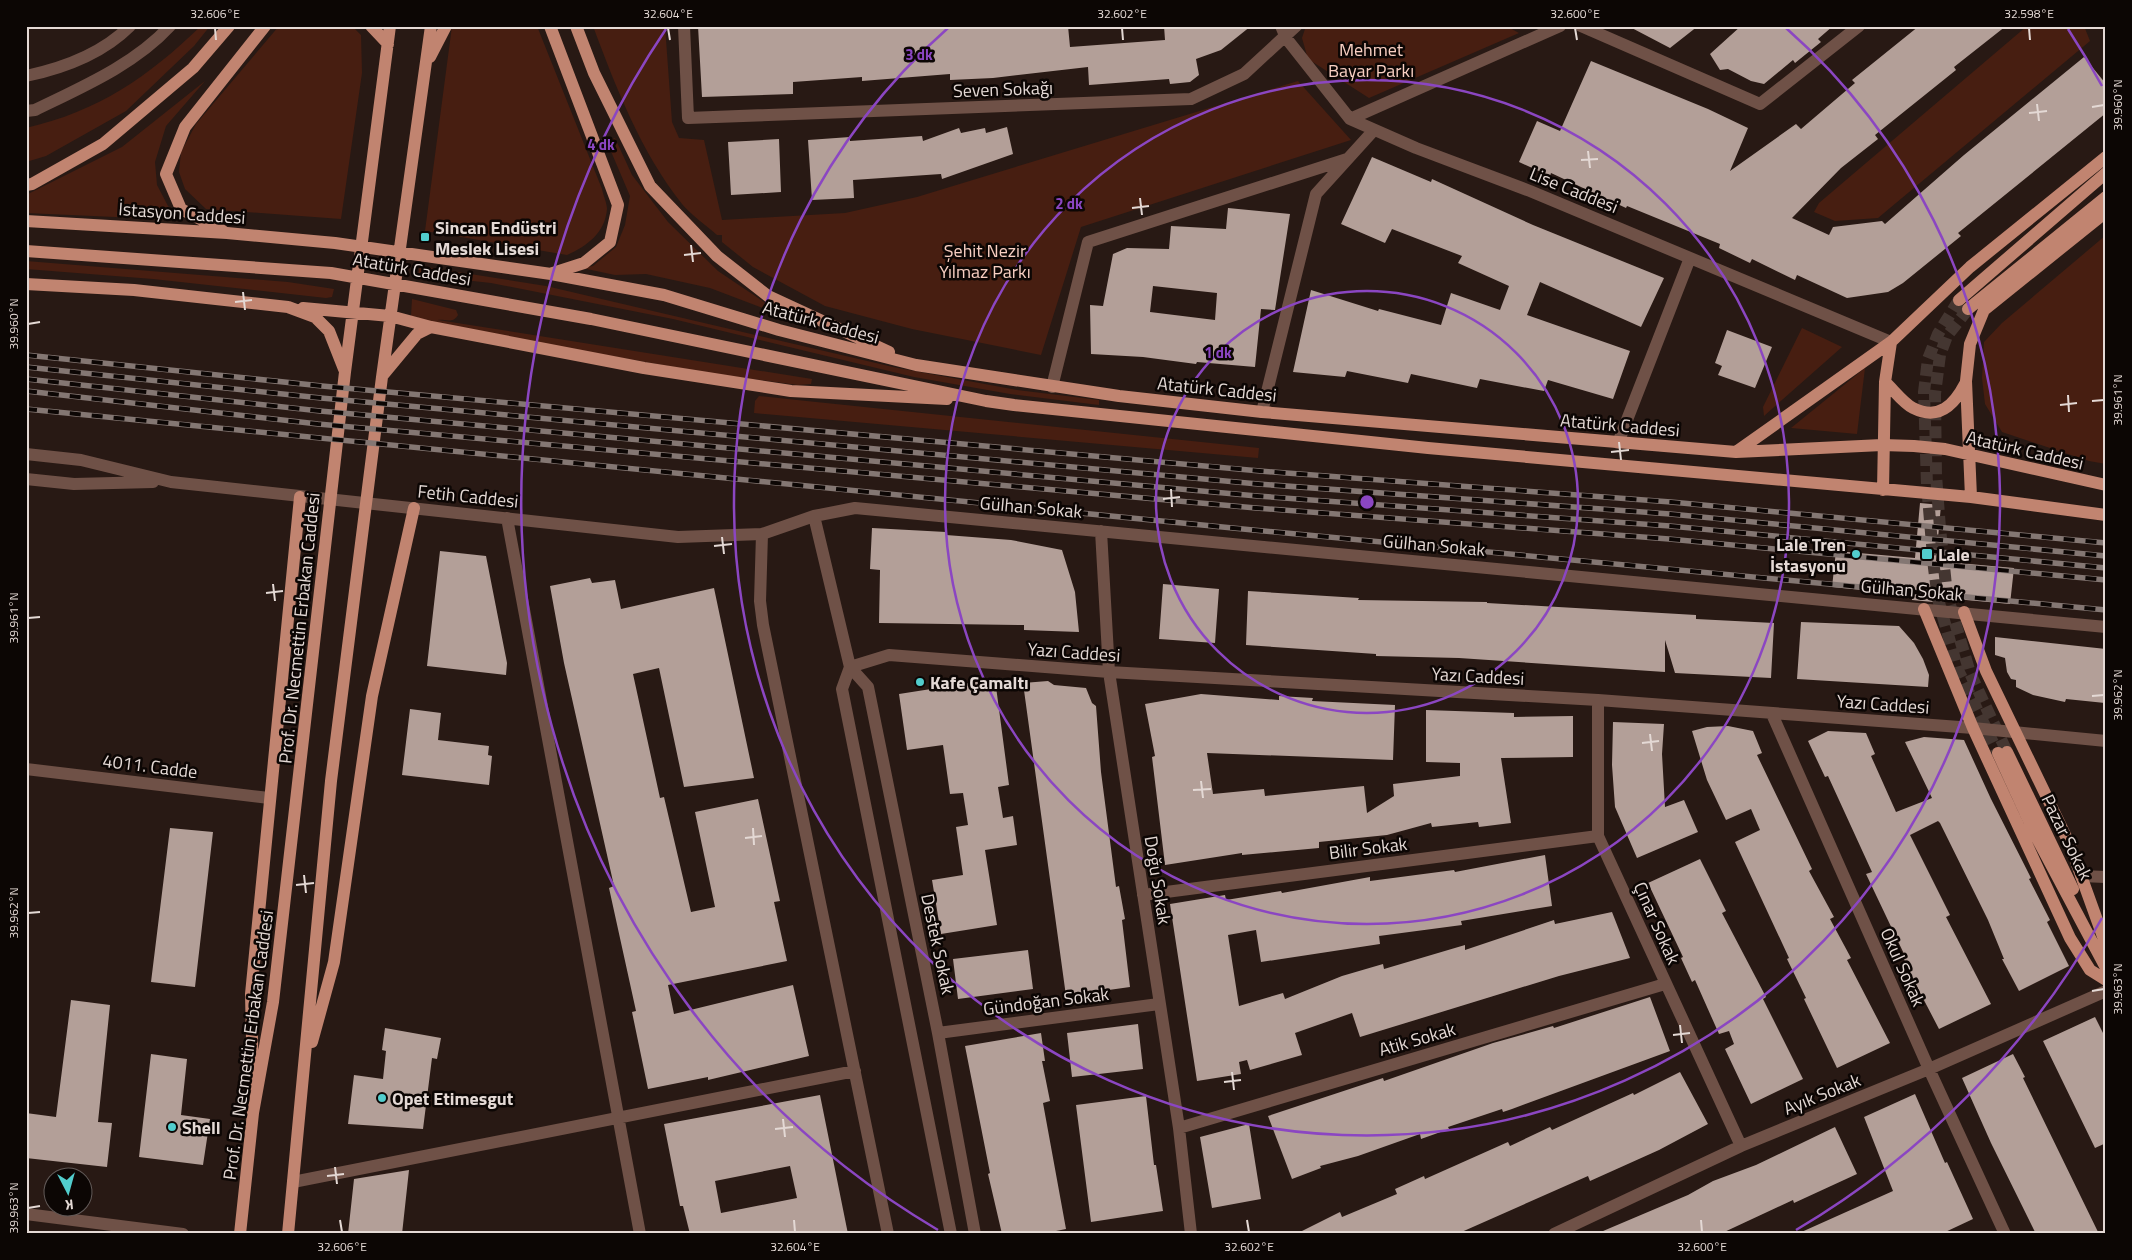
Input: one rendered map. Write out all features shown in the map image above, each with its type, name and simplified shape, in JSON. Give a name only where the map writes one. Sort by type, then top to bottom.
[{"type":"main road","points":[[26,185],[32,184],[103,144],[193,68],[229,26]]},
{"type":"main road","points":[[227,233],[181,210],[166,174],[185,127],[265,26]]},
{"type":"main road","points":[[371,26],[388,44]]},
{"type":"main road","name":"Prof. Dr. Necmettin Erbakan Caddesi","points":[[240,1234],[253,1114],[273,1002],[345,372],[390,26]]},
{"type":"main road","points":[[288,1234],[331,781],[382,377],[430,26]]},
{"type":"main road","points":[[426,64],[446,26]]},
{"type":"main road","points":[[550,26],[618,205],[610,242],[584,263],[551,274]]},
{"type":"main road","points":[[576,26],[594,73],[650,186],[717,256],[768,296],[916,365]]},
{"type":"main road","points":[[1736,452],[1891,342],[1970,266],[2106,157]]},
{"type":"main road","points":[[2106,173],[1963,304],[2106,198]]},
{"type":"main road","points":[[2106,212],[1984,310],[1970,344],[1966,381],[1971,497],[2106,515]]},
{"type":"main road","name":"İstasyon Caddesi","points":[[26,221],[227,233],[334,243]]},
{"type":"main road","name":"Atatürk Caddesi","points":[[334,243],[551,274],[664,295],[779,330],[916,365],[1052,387],[1262,412],[1736,452],[1882,445],[1914,446],[1970,455],[2106,486]]},
{"type":"main road","name":"Atatürk Caddesi","points":[[26,251],[330,273],[591,319],[986,401],[1097,415],[1428,448],[1971,497]]},
{"type":"main road","points":[[26,284],[134,290],[390,316],[431,328],[644,368],[791,391],[986,401]]},
{"type":"main road","points":[[288,307],[315,317],[329,331],[345,372]]},
{"type":"main road","points":[[382,377],[406,344],[417,334],[431,328]]},
{"type":"main road","points":[[1882,490],[1884,382],[1891,342]]},
{"type":"main road","points":[[1884,382],[1912,408],[1929,412],[1942,410],[1952,405],[1966,381]]},
{"type":"main road","points":[[253,1114],[250,994],[300,497]]},
{"type":"main road","points":[[303,1073],[334,962],[372,696],[414,508]]},
{"type":"main road","points":[[1924,609],[1973,728],[2070,938],[2090,970],[2106,980]]},
{"type":"main road","points":[[1964,612],[1986,670],[2070,845],[2106,946]]},
{"type":"main road","name":"Pazar Sokak","points":[[2106,964],[2071,885],[2002,753],[2037,838],[2106,968]]},
{"type":"street","points":[[26,76],[62,68],[116,40],[130,26]]},
{"type":"street","points":[[26,111],[34,110],[96,80],[154,44],[170,26]]},
{"type":"street","name":"Seven Sokağı","points":[[684,26],[688,118],[1191,99],[1244,74],[1283,32],[1296,26]]},
{"type":"street","points":[[1350,119],[1560,26]]},
{"type":"street","points":[[1580,26],[1760,104],[1860,26]]},
{"type":"street","name":"Lise Caddesi","points":[[1283,32],[1350,119],[1530,190],[1891,342]]},
{"type":"street","points":[[1262,412],[1316,194],[1374,130]]},
{"type":"street","points":[[1052,387],[1088,242],[1347,159]]},
{"type":"street","points":[[1618,443],[1690,258]]},
{"type":"street","name":"Fetih Caddesi","points":[[26,454],[81,460],[171,482],[300,497],[678,537],[762,534]]},
{"type":"street","name":"Fetih Caddesi","points":[[26,479],[74,484],[171,482]]},
{"type":"street","name":"Gülhan Sokak","points":[[762,534],[814,516],[855,508],[2106,627]]},
{"type":"street","name":"Destek Sokak","points":[[814,516],[850,667],[868,687],[938,1033],[975,1234]]},
{"type":"street","points":[[507,518],[640,1234]]},
{"type":"street","name":"Doğu Sokak","points":[[1101,531],[1109,672],[1179,1128],[1191,1234]]},
{"type":"street","points":[[762,534],[760,600],[763,625],[888,1234]]},
{"type":"street","name":"Yazı Caddesi","points":[[850,667],[889,655],[1109,672],[1598,700],[1973,728],[2106,741]]},
{"type":"street","points":[[850,667],[842,690],[951,1234]]},
{"type":"street","name":"Çınar Sokak","points":[[1598,700],[1598,836],[1741,1146]]},
{"type":"street","name":"Okul Sokak","points":[[1772,714],[2005,1234]]},
{"type":"street","name":"4011. Cadde","points":[[26,770],[269,798]]},
{"type":"street","name":"Bilir Sokak","points":[[1143,895],[1598,836]]},
{"type":"street","points":[[2081,876],[2106,877]]},
{"type":"street","name":"Atik Sokak","points":[[1179,1128],[1665,984]]},
{"type":"street","name":"Ayık Sokak","points":[[1554,1234],[1741,1146],[1929,1068],[2106,991]]},
{"type":"street","name":"Gündoğan Sokak","points":[[938,1033],[1159,1004]]},
{"type":"street","points":[[293,1182],[856,1071]]},
{"type":"street","points":[[26,1214],[183,1234]]},
{"type":"green space","points":[[201,26],[210,26],[194,46],[126,111],[46,156],[26,162],[26,128],[77,112],[121,90],[162,61]]},
{"type":"green space","points":[[279,26],[352,26],[361,35],[362,73],[341,219],[206,209],[185,189],[179,172],[181,152],[196,124]]},
{"type":"green space","points":[[452,26],[537,26],[602,189],[607,207],[603,225],[594,238],[567,255],[425,231]]},
{"type":"green space","name":"Şehit Nezir Yılmaz Parkı","points":[[593,26],[665,26],[672,122],[679,138],[704,140],[722,220],[845,213],[917,197],[1298,81],[1351,140],[1081,227],[1041,355],[912,329],[825,306],[753,267],[722,242],[722,235],[717,235],[690,212],[667,184],[631,119]]},
{"type":"green space","name":"Mehmet Bayar Parkı","points":[[1306,26],[1506,26],[1519,33],[1369,98],[1308,59],[1302,38]]},
{"type":"green space","points":[[2027,26],[2084,26],[2090,41],[1878,218],[1835,221],[1814,212],[1819,203]]},
{"type":"green space","points":[[205,81],[166,126],[155,162],[157,185],[168,206],[182,220],[26,213],[26,195],[122,147]]},
{"type":"green space","points":[[615,138],[632,175],[668,222],[718,271],[786,317],[710,288],[646,274],[615,275],[582,268],[593,266],[616,247],[625,225],[630,196],[607,142]]},
{"type":"green space","points":[[2106,235],[2106,464],[2089,461],[2002,432],[1985,404],[1982,378],[1984,342],[2002,323]]},
{"type":"green space","points":[[26,261],[288,282],[334,289],[332,297],[326,298],[153,279],[26,269]]},
{"type":"green space","points":[[420,266],[546,286],[893,367],[1017,390],[1099,400],[1099,405],[1010,394],[914,377],[673,319],[491,283],[418,275]]},
{"type":"green space","points":[[412,299],[456,310],[458,315],[451,320],[438,320],[812,379],[811,384],[798,385],[714,374],[418,322],[418,317],[411,316]]},
{"type":"green space","points":[[1802,328],[1842,347],[1764,416],[1763,407]]},
{"type":"green space","points":[[1865,368],[1857,434],[1791,428]]},
{"type":"green space","points":[[759,396],[1259,448],[1258,458],[754,413],[755,401]]},
{"type":"building","points":[[698,26],[1068,26],[1070,47],[1165,40],[1164,26],[1251,26],[1221,50],[1196,59],[1199,75],[1190,82],[1170,84],[1169,79],[1089,85],[1088,67],[993,78],[950,80],[950,74],[862,81],[862,77],[793,82],[793,94],[702,97]]},
{"type":"building","points":[[1628,26],[1698,26],[1670,48]]},
{"type":"building","points":[[1741,26],[1833,26],[1818,39],[1821,42],[1795,63],[1793,60],[1764,84],[1751,81],[1728,69],[1720,70],[1710,54]]},
{"type":"building","points":[[1919,26],[2006,26],[1954,67],[1956,70],[1875,135],[1878,139],[1841,168],[1792,218],[1829,235],[1833,227],[1882,221],[1885,224],[1964,155],[2084,57],[2106,84],[2106,113],[1958,233],[1961,236],[1903,283],[1888,292],[1847,298],[1797,275],[1795,280],[1752,259],[1750,263],[1719,248],[1720,244],[1627,206],[1626,208],[1551,173],[1550,176],[1519,162],[1537,121],[1560,131],[1591,61],[1708,109],[1748,128],[1730,171],[1796,124],[1801,129],[1855,83],[1852,80]]},
{"type":"building","points":[[1007,127],[1013,154],[942,179],[941,174],[853,180],[854,198],[812,200],[808,140],[850,137],[850,141],[922,136],[923,141],[959,128],[961,133],[985,128],[986,133]]},
{"type":"building","points":[[779,139],[781,192],[731,195],[728,142]]},
{"type":"building","points":[[1372,157],[1431,182],[1432,179],[1533,225],[1664,278],[1641,327],[1540,282],[1527,315],[1630,351],[1613,399],[1548,380],[1544,391],[1480,379],[1477,388],[1411,374],[1408,383],[1347,371],[1345,377],[1293,372],[1311,290],[1378,311],[1379,309],[1441,325],[1451,293],[1500,310],[1509,286],[1458,263],[1462,256],[1392,229],[1385,243],[1341,224]]},
{"type":"building","points":[[1228,208],[1290,214],[1275,310],[1261,309],[1255,367],[1197,362],[1196,364],[1143,357],[1091,354],[1090,305],[1103,306],[1113,254],[1127,248],[1169,249],[1171,226],[1226,229]],"holes":[[[1153,286],[1217,293],[1215,320],[1150,312]]]},
{"type":"building","points":[[1727,330],[1772,347],[1755,388],[1718,375],[1722,366],[1715,363]]},
{"type":"building","name":"Lale Tren İstasyonu","points":[[1920,503],[1941,505],[1936,561],[2014,568],[2010,604],[1933,597],[1933,602],[1912,600],[1912,595],[1832,587],[1836,551],[1915,558]]},
{"type":"building","points":[[872,528],[946,532],[946,535],[1011,540],[1062,550],[1075,592],[1079,632],[1024,630],[1024,625],[879,623],[880,570],[870,569]]},
{"type":"building","points":[[440,551],[486,556],[507,663],[506,675],[427,666]]},
{"type":"building","points":[[590,578],[592,583],[615,580],[621,609],[714,588],[754,778],[684,787],[659,668],[633,674],[660,798],[664,797],[691,912],[715,907],[695,812],[758,799],[780,901],[774,902],[787,961],[668,985],[674,1014],[793,985],[809,1056],[708,1080],[708,1077],[648,1089],[632,1012],[636,1011],[609,888],[614,886],[564,663],[550,586]]},
{"type":"building","points":[[1163,584],[1219,589],[1215,643],[1159,639]]},
{"type":"building","points":[[1248,591],[1359,598],[1358,600],[1487,602],[1696,615],[1696,619],[1774,623],[1771,678],[1675,673],[1665,640],[1665,672],[1459,658],[1376,656],[1376,654],[1246,645]]},
{"type":"building","points":[[1801,622],[1899,626],[1914,643],[1923,659],[1929,675],[1928,687],[1797,679]]},
{"type":"building","points":[[1995,637],[2106,649],[2105,703],[2066,699],[2065,702],[2033,695],[2016,687],[2016,680],[2011,679],[2007,672],[2005,658],[1995,655]]},
{"type":"building","points":[[995,679],[1009,785],[998,787],[1003,818],[1013,816],[1017,845],[985,850],[997,925],[941,934],[932,880],[963,875],[956,827],[968,825],[963,793],[950,794],[943,745],[907,750],[899,694]]},
{"type":"building","points":[[1048,681],[1054,685],[1086,688],[1092,703],[1096,706],[1101,772],[1116,887],[1119,886],[1125,919],[1122,920],[1130,987],[1066,996],[1023,683]]},
{"type":"building","points":[[1201,694],[1279,700],[1279,696],[1313,698],[1312,701],[1395,705],[1393,760],[1207,753],[1213,794],[1264,789],[1265,796],[1364,786],[1367,813],[1394,796],[1393,784],[1460,776],[1460,763],[1426,762],[1426,710],[1514,713],[1514,717],[1573,716],[1573,757],[1501,758],[1511,823],[1479,827],[1478,822],[1432,827],[1431,823],[1387,835],[1319,842],[1319,848],[1242,855],[1242,853],[1165,865],[1152,757],[1155,756],[1145,704]]},
{"type":"building","points":[[410,709],[441,713],[438,740],[489,746],[488,755],[492,756],[489,785],[402,775]]},
{"type":"building","points":[[1613,722],[1664,724],[1662,754],[1665,807],[1684,800],[1698,832],[1637,858],[1615,807],[1612,765]]},
{"type":"building","points":[[1728,726],[1753,731],[1762,753],[1757,755],[1812,869],[1809,871],[1834,917],[1830,919],[1851,958],[1847,960],[1890,1043],[1837,1068],[1804,999],[1806,998],[1787,959],[1789,958],[1735,842],[1760,830],[1751,809],[1726,820],[1707,780],[1692,731],[1707,727]]},
{"type":"building","points":[[1828,731],[1866,733],[1875,754],[1871,756],[1896,812],[1932,798],[1905,742],[1924,737],[1964,740],[2031,878],[2029,879],[2050,920],[2047,922],[2069,966],[2019,991],[2002,959],[2004,959],[1988,920],[1938,821],[1910,835],[1950,915],[1946,917],[1991,1004],[1939,1029],[1914,981],[1903,957],[1905,956],[1866,874],[1872,872],[1828,776],[1825,777],[1808,741]]},
{"type":"building","points":[[170,828],[213,832],[195,987],[151,982]]},
{"type":"building","points":[[1545,855],[1552,906],[1461,921],[1462,925],[1379,936],[1380,944],[1261,962],[1256,930],[1228,935],[1239,1006],[1283,993],[1285,999],[1342,976],[1383,964],[1384,969],[1465,945],[1465,950],[1554,920],[1555,924],[1612,912],[1630,958],[1559,976],[1360,1037],[1352,1013],[1295,1033],[1302,1055],[1250,1070],[1247,1060],[1239,1062],[1241,1074],[1197,1081],[1170,904],[1225,895],[1226,900],[1281,891],[1282,893],[1370,877],[1370,881],[1454,870],[1455,872]]},
{"type":"building","points":[[1700,859],[1726,911],[1722,913],[1766,997],[1763,999],[1803,1079],[1751,1104],[1725,1049],[1734,1044],[1729,1031],[1719,1034],[1695,980],[1692,982],[1681,958],[1683,957],[1648,883]]},
{"type":"building","points":[[1028,950],[1033,989],[958,999],[953,959]]},
{"type":"building","points":[[1650,997],[1670,1051],[1512,1109],[1503,1112],[1502,1109],[1448,1127],[1449,1129],[1421,1139],[1420,1134],[1358,1156],[1320,1166],[1321,1168],[1292,1179],[1268,1116],[1383,1078],[1384,1081],[1493,1043],[1553,1026],[1554,1028]]},
{"type":"building","points":[[71,1000],[110,1005],[98,1122],[112,1123],[107,1167],[26,1158],[26,1113],[56,1117]]},
{"type":"building","points":[[2095,1017],[2106,1039],[2106,1143],[2095,1148],[2043,1041]]},
{"type":"building","points":[[1138,1024],[1143,1069],[1072,1077],[1067,1033]]},
{"type":"building","points":[[385,1028],[441,1038],[437,1059],[432,1058],[423,1129],[348,1124],[354,1075],[383,1079],[386,1051],[382,1050]]},
{"type":"building","points":[[1041,1033],[1045,1061],[1042,1061],[1050,1101],[1043,1103],[1066,1229],[1041,1234],[1002,1234],[988,1174],[990,1173],[965,1046]]},
{"type":"building","points":[[151,1054],[187,1059],[181,1115],[210,1119],[203,1165],[139,1157]]},
{"type":"building","points":[[2013,1054],[2099,1234],[2036,1234],[1991,1143],[1962,1078]]},
{"type":"building","points":[[1680,1072],[1708,1124],[1659,1150],[1590,1181],[1588,1176],[1457,1234],[1296,1234],[1340,1212],[1342,1217],[1397,1194],[1395,1189],[1424,1176],[1425,1179],[1508,1142],[1510,1146],[1550,1127],[1552,1130],[1633,1093],[1634,1095]]},
{"type":"building","points":[[1915,1094],[1945,1163],[1947,1162],[1973,1219],[1941,1234],[1797,1234],[1893,1191],[1864,1117]]},
{"type":"building","points":[[820,1095],[848,1234],[690,1234],[683,1206],[680,1206],[664,1124]],"holes":[[[790,1166],[797,1198],[721,1213],[715,1181]]]},
{"type":"building","points":[[1146,1096],[1154,1165],[1156,1165],[1163,1211],[1091,1222],[1076,1105]]},
{"type":"building","points":[[1249,1124],[1261,1199],[1212,1208],[1200,1137]]},
{"type":"building","points":[[1835,1127],[1857,1174],[1794,1203],[1793,1200],[1720,1234],[1596,1234],[1688,1195],[1713,1181],[1756,1165]]},
{"type":"building","points":[[409,1170],[402,1234],[348,1234],[354,1179]]},
{"type":"tunnel","points":[[1959,300],[1938,334],[1928,359],[1924,392],[1927,485],[1934,568],[1938,599],[1958,670],[1998,753]]},
{"type":"tunnel","points":[[1968,309],[1947,336],[1940,355],[1935,394],[1936,475],[1940,528],[1947,595],[1970,673],[2007,752]]},
{"type":"railway","points":[[26,355],[322,386],[1260,471],[1671,502],[2106,543]]},
{"type":"railway","points":[[26,367],[321,398],[1258,484],[1670,514],[2106,556]]},
{"type":"railway","points":[[26,379],[320,411],[1257,496],[1670,526],[2106,568]]},
{"type":"railway","points":[[26,391],[318,424],[1256,508],[1669,539],[2106,580]]},
{"type":"railway","points":[[26,409],[1253,530],[2106,610]]},
{"type":"place","name":"Sincan Endüstri Meslek Lisesi","points":[[425,237]]},
{"type":"place","name":"Lale Tren İstasyonu","points":[[1856,554]]},
{"type":"place","name":"Lale","points":[[1927,554]]},
{"type":"place","name":"Kafe Çamaltı","points":[[920,682]]},
{"type":"place","name":"Opet Etimesgut","points":[[382,1098]]},
{"type":"place","name":"Shell","points":[[172,1127]]}]
